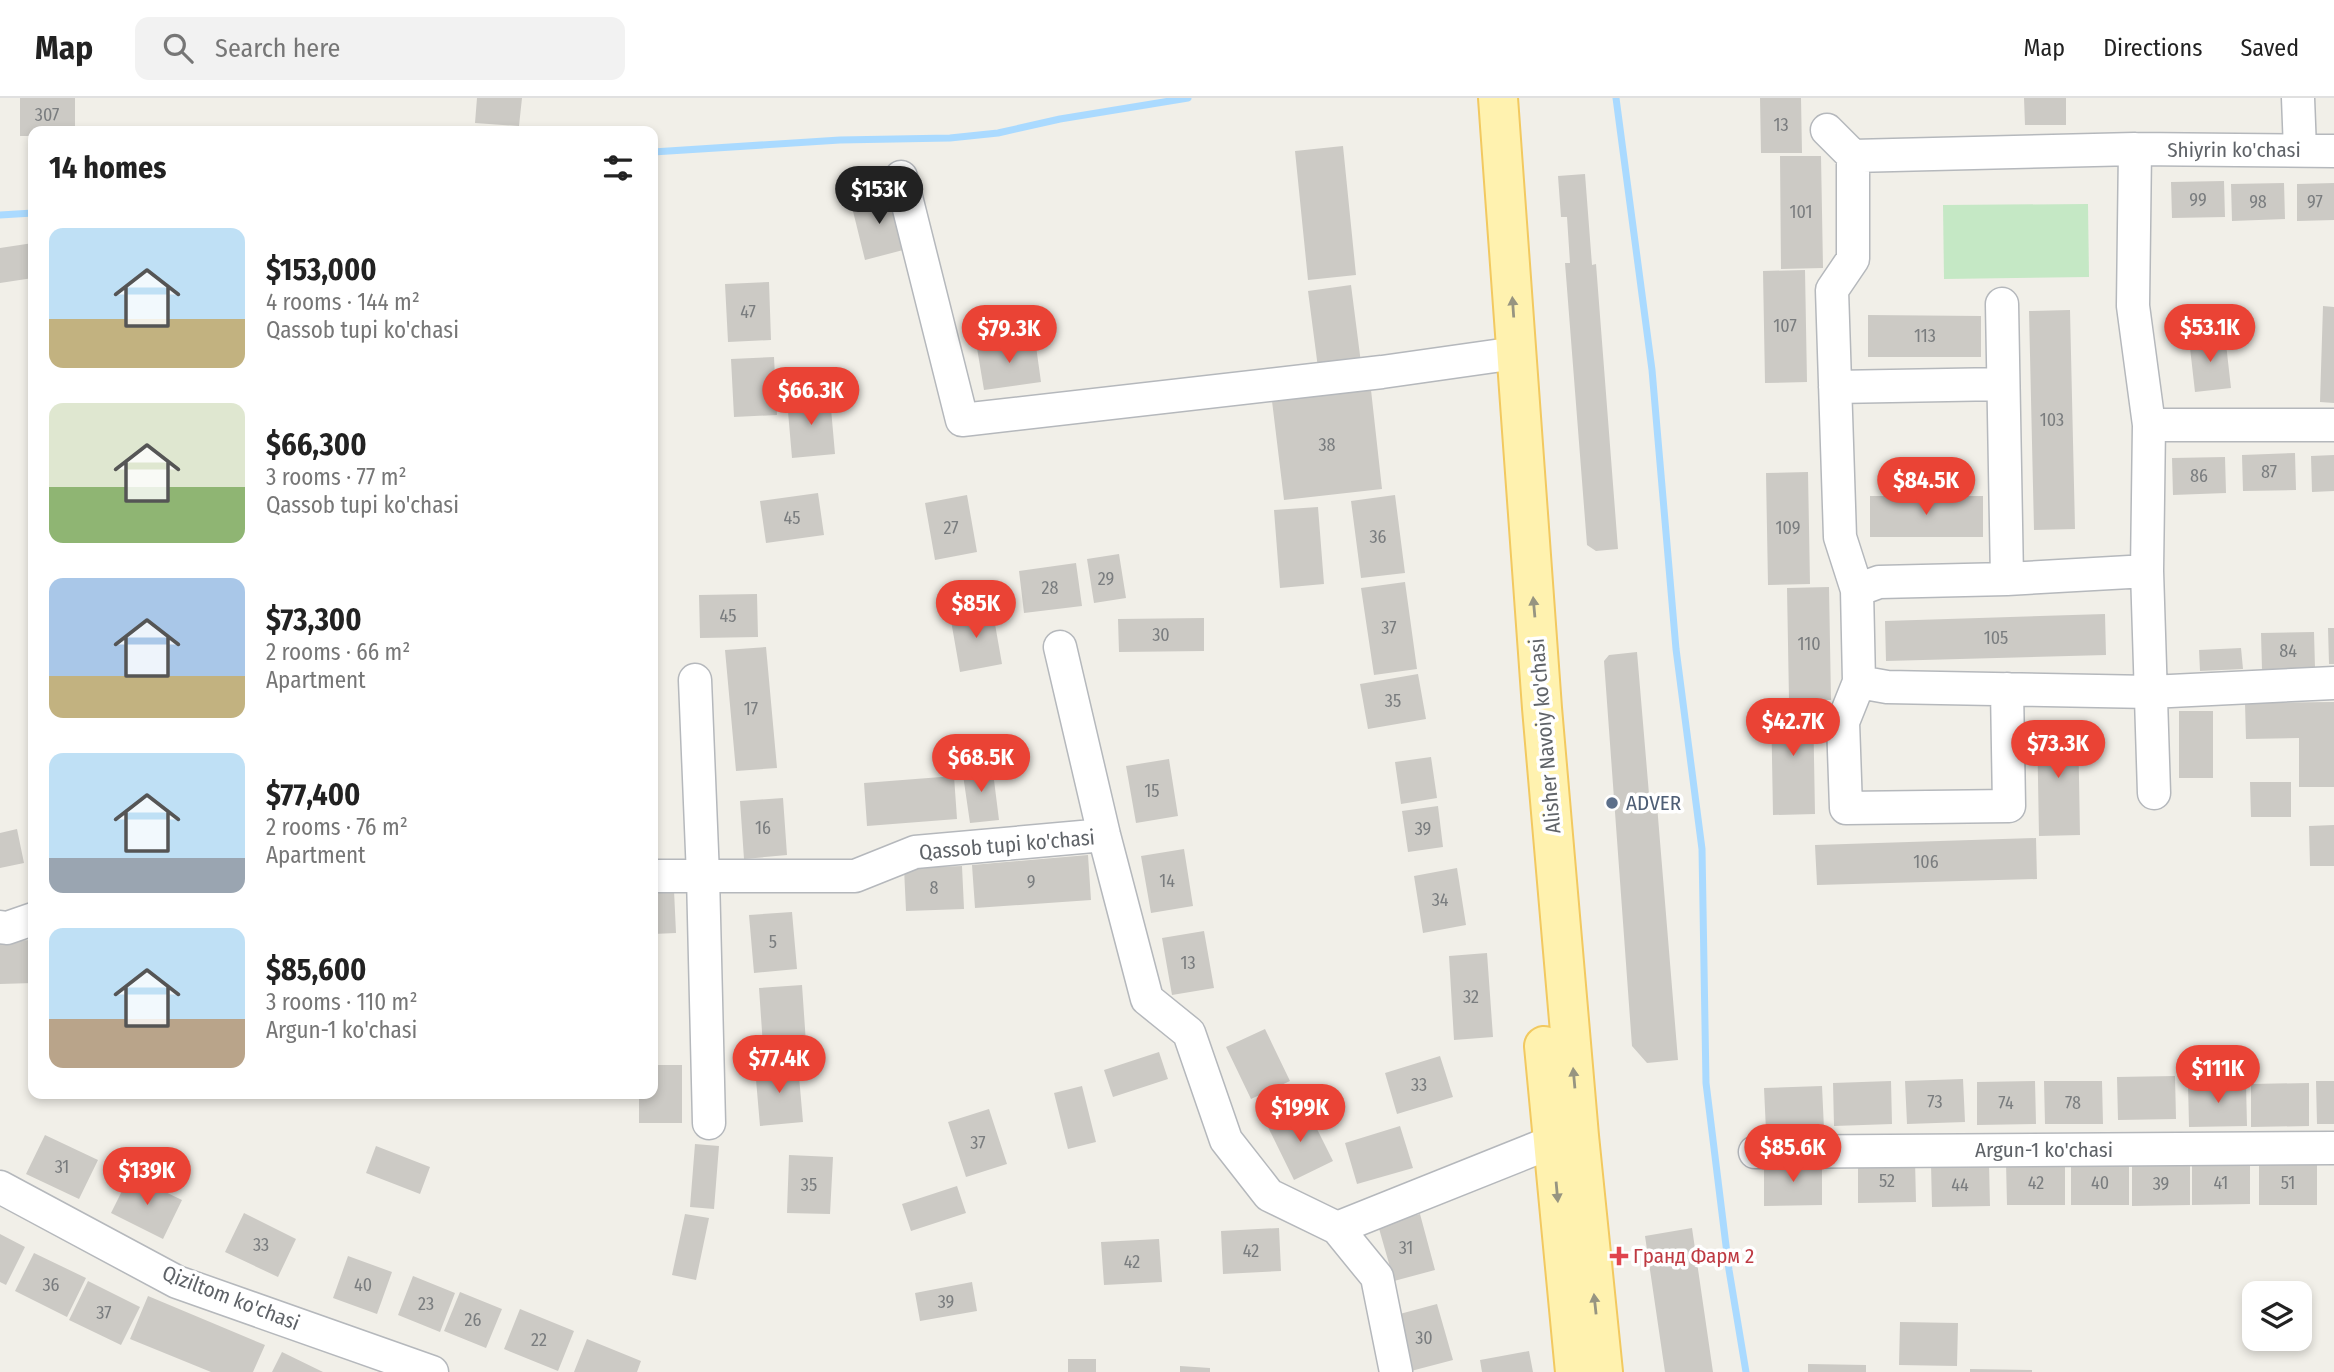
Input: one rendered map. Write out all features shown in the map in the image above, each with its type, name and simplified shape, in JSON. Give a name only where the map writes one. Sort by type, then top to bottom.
[{"type":"main road","name":"Alisher Navoiy ko'chasi","points":[[1473,98],[1503,354]]},
{"type":"main road","name":"Alisher Navoiy ko'chasi","points":[[1498,98],[1507,601],[1548,936],[1566,1139],[1575,1372]]},
{"type":"main road","name":"Alisher Navoiy ko'chasi","points":[[1566,1139],[1595,1308],[1603,1372]]},
{"type":"street","points":[[2298,98],[2300,150]]},
{"type":"street","points":[[1827,130],[1853,156],[1853,259],[1832,290],[1840,537],[1857,590],[1859,682],[1843,722],[1846,808],[2008,806],[2007,689]]},
{"type":"street","points":[[2135,149],[2133,306],[2149,425],[2147,571],[2154,793]]},
{"type":"street","name":"Shiyrin ko'chasi","points":[[1853,156],[2135,149],[2334,150]]},
{"type":"street","points":[[901,177],[962,420],[1382,372],[1503,354]]},
{"type":"street","points":[[2001,303],[2007,579]]},
{"type":"street","points":[[1835,387],[2003,384]]},
{"type":"street","points":[[2149,425],[2334,425]]},
{"type":"street","points":[[1857,590],[1879,582],[2007,579],[2147,571]]},
{"type":"street","points":[[1060,647],[1104,835]]},
{"type":"street","points":[[695,680],[709,1123]]},
{"type":"street","points":[[1859,682],[1887,687],[2150,692],[2334,683]]},
{"type":"street","name":"Qassob tupi ko'chasi","points":[[658,876],[855,876],[915,852],[1104,835],[1147,999],[1189,1033],[1226,1140],[1269,1195],[1337,1228],[1377,1277],[1396,1372]]},
{"type":"street","points":[[0,927],[7,928],[28,921]]},
{"type":"street","points":[[1337,1228],[1566,1139]]},
{"type":"street","name":"Argun-1 ko'chasi","points":[[1755,1152],[2334,1148]]},
{"type":"street","name":"Qiziltom ko'chasi","points":[[0,1187],[177,1282],[432,1372]]},
{"type":"green space","points":[[2088,204],[2089,277],[1944,279],[1943,205]]},
{"type":"building","points":[[20,98],[75,98],[75,126],[28,126],[28,136],[20,136]]},
{"type":"building","points":[[477,98],[522,98],[519,126],[475,123]]},
{"type":"building","points":[[1760,98],[1801,98],[1802,153],[1761,153]]},
{"type":"building","points":[[2024,98],[2066,98],[2066,125],[2025,125]]},
{"type":"building","points":[[1343,146],[1356,275],[1308,280],[1295,151]]},
{"type":"building","points":[[1780,156],[1821,156],[1823,268],[1781,269]]},
{"type":"building","points":[[1585,174],[1592,265],[1596,264],[1618,549],[1596,551],[1587,545],[1565,263],[1570,263],[1567,217],[1561,217],[1558,176]]},
{"type":"building","points":[[2224,181],[2225,217],[2172,218],[2171,182]]},
{"type":"building","points":[[2284,183],[2285,219],[2232,221],[2231,184]]},
{"type":"building","points":[[2334,183],[2334,220],[2297,221],[2297,184]]},
{"type":"building","points":[[893,193],[907,249],[865,260],[851,203]]},
{"type":"building","points":[[28,244],[28,279],[0,283],[0,248]]},
{"type":"building","points":[[1805,270],[1807,382],[1765,383],[1763,271]]},
{"type":"building","points":[[769,282],[771,340],[728,342],[725,284]]},
{"type":"building","points":[[1351,285],[1361,363],[1318,368],[1308,291]]},
{"type":"building","points":[[2323,306],[2334,307],[2334,403],[2320,402]]},
{"type":"building","points":[[2070,310],[2075,529],[2034,530],[2029,311]]},
{"type":"building","points":[[1868,315],[1981,316],[1981,357],[1868,357]]},
{"type":"building","points":[[2225,335],[2231,388],[2195,392],[2189,339]]},
{"type":"building","points":[[1035,339],[1041,382],[984,390],[977,348]]},
{"type":"building","points":[[774,357],[777,415],[734,417],[731,359]]},
{"type":"building","points":[[1371,390],[1382,489],[1284,500],[1272,401]]},
{"type":"building","points":[[830,397],[835,454],[792,458],[787,400]]},
{"type":"building","points":[[2295,453],[2296,490],[2243,491],[2242,455]]},
{"type":"building","points":[[2334,455],[2334,491],[2312,492],[2311,456]]},
{"type":"building","points":[[2225,457],[2226,493],[2173,495],[2172,458]]},
{"type":"building","points":[[1808,472],[1810,584],[1768,585],[1766,473]]},
{"type":"building","points":[[818,493],[824,535],[766,543],[760,501]]},
{"type":"building","points":[[967,495],[977,552],[935,560],[925,503]]},
{"type":"building","points":[[1395,495],[1405,573],[1361,578],[1351,501]]},
{"type":"building","points":[[1870,496],[1983,496],[1983,537],[1870,537]]},
{"type":"building","points":[[1318,507],[1324,584],[1280,588],[1274,510]]},
{"type":"building","points":[[1119,554],[1126,598],[1094,603],[1087,559]]},
{"type":"building","points":[[1076,563],[1082,606],[1024,613],[1019,571]]},
{"type":"building","points":[[1405,582],[1417,669],[1374,675],[1361,588]]},
{"type":"building","points":[[1829,587],[1831,700],[1789,700],[1787,588]]},
{"type":"building","points":[[757,594],[758,637],[700,638],[699,595]]},
{"type":"building","points":[[992,607],[1002,664],[960,672],[950,615]]},
{"type":"building","points":[[2105,614],[2106,655],[1886,661],[1885,621]]},
{"type":"building","points":[[1204,618],[1204,651],[1119,652],[1118,619]]},
{"type":"building","points":[[2328,628],[2334,628],[2334,664],[2329,664]]},
{"type":"building","points":[[2314,632],[2315,668],[2262,670],[2261,633]]},
{"type":"building","points":[[766,647],[777,768],[736,771],[725,650]]},
{"type":"building","points":[[2241,648],[2243,669],[2200,671],[2199,650]]},
{"type":"building","points":[[1637,652],[1650,806],[1657,805],[1678,1060],[1647,1063],[1632,1046],[1604,661],[1609,655]]},
{"type":"building","points":[[1418,674],[1426,719],[1368,729],[1360,684]]},
{"type":"building","points":[[1771,702],[1813,702],[1815,814],[1773,815]]},
{"type":"building","points":[[2334,702],[2334,787],[2299,787],[2299,738],[2246,739],[2245,703]]},
{"type":"building","points":[[2179,711],[2213,711],[2213,778],[2179,778]]},
{"type":"building","points":[[2078,723],[2080,835],[2039,836],[2037,724]]},
{"type":"building","points":[[1431,757],[1437,798],[1401,804],[1395,762]]},
{"type":"building","points":[[1169,759],[1178,816],[1136,823],[1126,766]]},
{"type":"building","points":[[992,764],[999,820],[970,823],[962,768]]},
{"type":"building","points":[[954,776],[957,819],[867,826],[864,783]]},
{"type":"building","points":[[2250,782],[2291,782],[2291,817],[2251,817]]},
{"type":"building","points":[[783,798],[787,855],[744,859],[740,801]]},
{"type":"building","points":[[1438,806],[1443,847],[1408,852],[1402,811]]},
{"type":"building","points":[[2334,825],[2334,866],[2310,866],[2309,826]]},
{"type":"building","points":[[17,829],[24,863],[0,868],[0,833]]},
{"type":"building","points":[[2036,838],[2037,879],[1817,885],[1815,845]]},
{"type":"building","points":[[1184,849],[1193,906],[1151,913],[1141,856]]},
{"type":"building","points":[[1088,855],[1091,900],[975,908],[972,865]]},
{"type":"building","points":[[962,866],[964,909],[906,911],[904,868]]},
{"type":"building","points":[[1457,868],[1466,925],[1423,933],[1414,876]]},
{"type":"building","points":[[674,890],[676,933],[658,934],[658,891]]},
{"type":"building","points":[[792,912],[797,969],[754,973],[749,915]]},
{"type":"building","points":[[1204,931],[1214,988],[1172,995],[1162,938]]},
{"type":"building","points":[[28,940],[28,983],[0,984],[0,941]]},
{"type":"building","points":[[1487,953],[1493,1037],[1454,1040],[1449,956]]},
{"type":"building","points":[[802,985],[806,1043],[763,1046],[759,988]]},
{"type":"building","points":[[1265,1029],[1290,1081],[1251,1099],[1226,1047]]},
{"type":"building","points":[[1159,1052],[1168,1079],[1113,1097],[1104,1070]]},
{"type":"building","points":[[1440,1056],[1453,1097],[1397,1114],[1385,1073]]},
{"type":"building","points":[[658,1065],[682,1065],[682,1123],[639,1123],[639,1099],[658,1099]]},
{"type":"building","points":[[798,1065],[803,1122],[760,1126],[755,1068]]},
{"type":"building","points":[[2175,1076],[2176,1119],[2118,1120],[2117,1077]]},
{"type":"building","points":[[1963,1079],[1965,1122],[1907,1124],[1905,1081]]},
{"type":"building","points":[[1891,1081],[1892,1124],[1834,1126],[1833,1083]]},
{"type":"building","points":[[2035,1081],[2036,1124],[1977,1125],[1977,1082]]},
{"type":"building","points":[[2044,1081],[2102,1081],[2103,1124],[2045,1124]]},
{"type":"building","points":[[2316,1081],[2334,1081],[2334,1124],[2317,1124]]},
{"type":"building","points":[[2246,1083],[2247,1126],[2189,1127],[2188,1084]]},
{"type":"building","points":[[2309,1083],[2309,1126],[2251,1127],[2251,1084]]},
{"type":"building","points":[[1082,1086],[1096,1142],[1068,1149],[1054,1093]]},
{"type":"building","points":[[1822,1086],[1824,1129],[1766,1131],[1764,1088]]},
{"type":"building","points":[[989,1109],[1007,1164],[966,1177],[948,1122]]},
{"type":"building","points":[[1307,1109],[1333,1161],[1294,1180],[1268,1127]]},
{"type":"building","points":[[1400,1126],[1413,1168],[1357,1184],[1345,1143]]},
{"type":"building","points":[[45,1135],[98,1160],[79,1199],[26,1174]]},
{"type":"building","points":[[695,1144],[719,1146],[714,1209],[690,1207]]},
{"type":"building","points":[[376,1146],[430,1167],[420,1194],[366,1173]]},
{"type":"building","points":[[789,1155],[833,1157],[830,1214],[787,1213]]},
{"type":"building","points":[[1858,1160],[1915,1160],[1916,1202],[1858,1203]]},
{"type":"building","points":[[2250,1161],[2250,1204],[2192,1205],[2192,1162]]},
{"type":"building","points":[[2006,1162],[2065,1162],[2065,1205],[2007,1205]]},
{"type":"building","points":[[2071,1162],[2129,1162],[2129,1205],[2071,1205]]},
{"type":"building","points":[[2259,1162],[2317,1162],[2317,1205],[2259,1205]]},
{"type":"building","points":[[1764,1163],[1822,1163],[1822,1205],[1764,1206]]},
{"type":"building","points":[[1989,1163],[1990,1206],[1932,1207],[1931,1164]]},
{"type":"building","points":[[2132,1163],[2190,1163],[2190,1205],[2132,1206]]},
{"type":"building","points":[[130,1175],[182,1200],[163,1239],[111,1213]]},
{"type":"building","points":[[957,1186],[966,1213],[911,1231],[902,1204]]},
{"type":"building","points":[[244,1213],[296,1239],[278,1277],[225,1252]]},
{"type":"building","points":[[685,1214],[709,1218],[696,1280],[672,1275]]},
{"type":"building","points":[[1420,1214],[1435,1270],[1394,1281],[1378,1225]]},
{"type":"building","points":[[1279,1228],[1281,1271],[1223,1274],[1221,1231]]},
{"type":"building","points":[[1692,1228],[1713,1372],[1665,1372],[1645,1236]]},
{"type":"building","points":[[0,1234],[25,1247],[6,1285],[0,1282]]},
{"type":"building","points":[[1159,1239],[1162,1282],[1104,1285],[1101,1242]]},
{"type":"building","points":[[34,1253],[86,1278],[67,1317],[15,1291]]},
{"type":"building","points":[[348,1256],[392,1272],[377,1314],[333,1298]]},
{"type":"building","points":[[413,1276],[455,1293],[440,1332],[398,1315]]},
{"type":"building","points":[[88,1281],[140,1307],[121,1345],[69,1320]]},
{"type":"building","points":[[972,1282],[977,1311],[920,1321],[915,1293]]},
{"type":"building","points":[[460,1292],[502,1309],[486,1348],[444,1331]]},
{"type":"building","points":[[148,1296],[265,1345],[253,1372],[211,1372],[130,1339]]},
{"type":"building","points":[[1437,1304],[1453,1360],[1411,1371],[1396,1315]]},
{"type":"building","points":[[520,1309],[574,1331],[558,1371],[504,1349]]},
{"type":"building","points":[[1900,1322],[1958,1323],[1957,1366],[1899,1365]]},
{"type":"building","points":[[587,1339],[641,1361],[637,1372],[574,1372]]},
{"type":"building","points":[[1529,1351],[1533,1372],[1482,1372],[1480,1360]]},
{"type":"building","points":[[282,1352],[323,1372],[272,1372]]},
{"type":"building","points":[[1068,1359],[1096,1359],[1096,1372],[1068,1372]]},
{"type":"building","points":[[1808,1364],[1866,1365],[1866,1372],[1808,1372]]},
{"type":"building","points":[[1180,1366],[1210,1368],[1210,1372],[1180,1372]]},
{"type":"building","points":[[1970,1369],[2032,1370],[2032,1372],[1970,1372]]},
{"type":"waterway","points":[[658,152],[840,140],[950,138],[998,133],[1060,119],[1188,98]]},
{"type":"waterway","points":[[1616,98],[1652,370],[1676,649],[1702,849],[1706,1083],[1729,1270],[1746,1372]]},
{"type":"waterway","points":[[0,215],[28,213]]},
{"type":"place","name":"ADVER","points":[[1612,803]]},
{"type":"place","name":"Гранд Фарм 2","points":[[1619,1256]]}]
